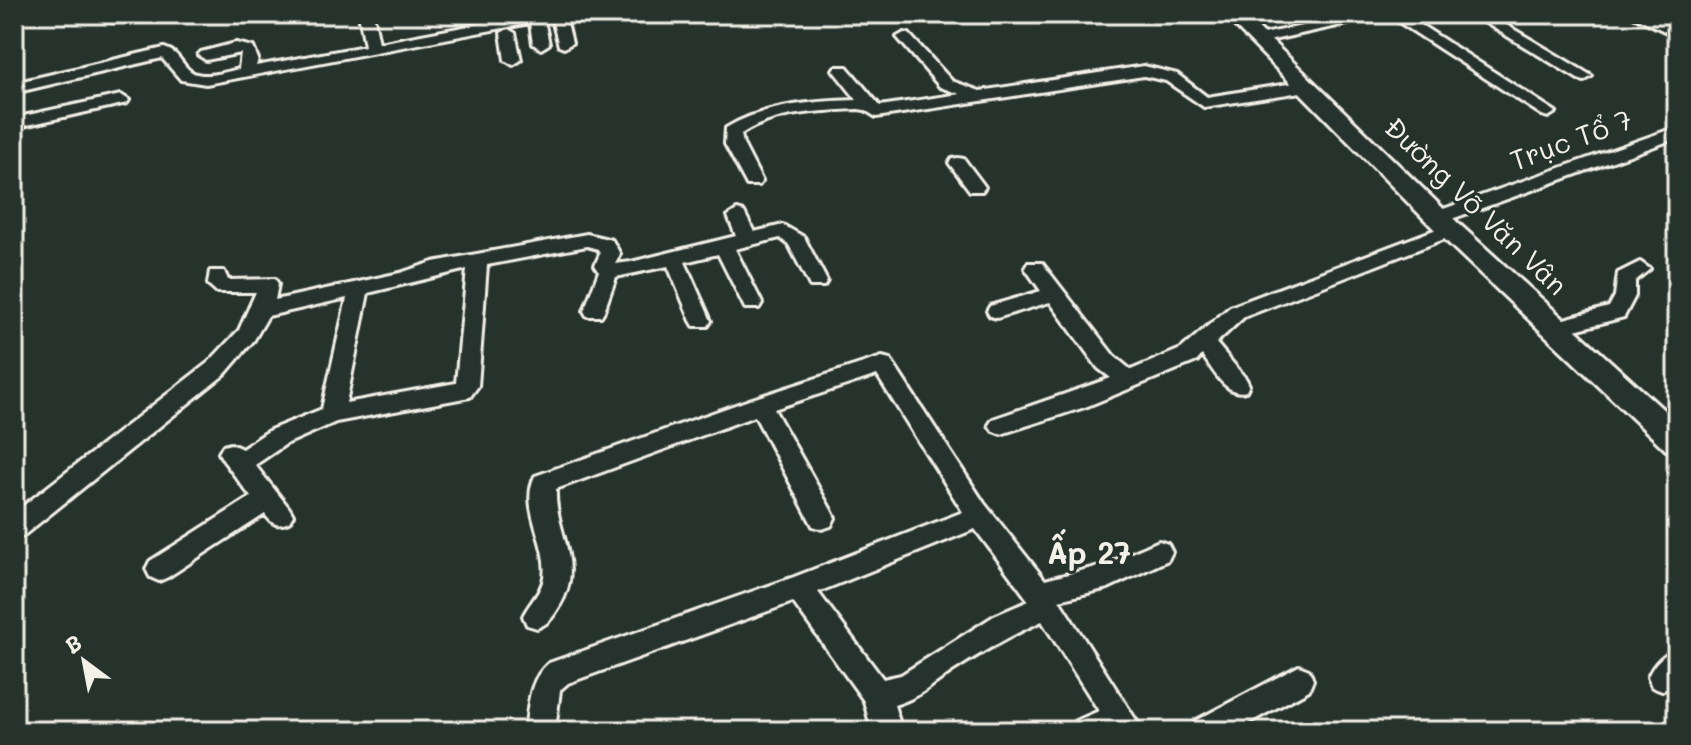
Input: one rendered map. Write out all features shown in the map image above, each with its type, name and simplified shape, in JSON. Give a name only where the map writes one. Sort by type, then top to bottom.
[{"type":"street","points":[[366,14],[373,50]]},
{"type":"street","points":[[14,88],[79,82],[164,53],[173,57],[183,75],[192,81],[373,50],[538,31],[556,14],[564,43]]},
{"type":"street","name":"Đường Võ Văn Vân","points":[[1233,14],[1444,223],[1677,441]]},
{"type":"street","points":[[1259,39],[1381,14]]},
{"type":"street","points":[[1394,14],[1548,112]]},
{"type":"street","points":[[1478,14],[1584,76]]},
{"type":"street","points":[[1636,14],[1677,33]]},
{"type":"street","points":[[476,37],[538,31]]},
{"type":"street","points":[[508,33],[513,60]]},
{"type":"street","points":[[904,37],[946,84],[979,96]]},
{"type":"street","points":[[206,55],[236,48],[248,50],[250,59],[246,73]]},
{"type":"street","points":[[841,70],[876,112],[1144,71],[1171,77],[1204,102],[1307,86]]},
{"type":"street","points":[[14,123],[121,100]]},
{"type":"street","points":[[753,181],[734,144],[732,132],[741,123],[755,118],[872,105]]},
{"type":"street","name":"Trục Tổ 7","points":[[1001,425],[1077,401],[1189,355],[1237,312],[1444,223],[1677,132]]},
{"type":"street","points":[[958,163],[976,187]]},
{"type":"street","points":[[737,216],[747,239]]},
{"type":"street","points":[[609,271],[783,231],[797,241],[817,281]]},
{"type":"street","points":[[261,310],[359,290],[433,269],[587,240],[605,244],[610,254],[605,265],[609,271]]},
{"type":"street","points":[[723,245],[752,303]]},
{"type":"street","points":[[674,258],[701,321]]},
{"type":"street","points":[[159,569],[273,507],[234,457],[332,414],[462,391],[467,386],[478,260]]},
{"type":"street","points":[[1035,268],[1106,362],[1127,378]]},
{"type":"street","points":[[1556,328],[1617,312],[1625,296],[1625,278],[1640,269]]},
{"type":"street","points":[[594,311],[609,271]]},
{"type":"street","points":[[14,528],[217,368],[247,335],[261,310],[268,284],[224,287],[218,284],[217,276]]},
{"type":"street","points":[[332,414],[359,290]]},
{"type":"street","points":[[997,311],[1054,294]]},
{"type":"street","points":[[1204,342],[1238,385]]},
{"type":"street","points":[[537,616],[552,599],[559,580],[557,546],[541,500],[544,483],[760,405],[882,365],[980,516],[1043,600],[1124,725],[1086,731]]},
{"type":"street","points":[[760,405],[822,518]]},
{"type":"street","points":[[540,731],[547,683],[559,673],[798,588],[980,516]]},
{"type":"street","points":[[877,695],[908,687],[942,662],[1043,600],[1108,576],[1159,552]]},
{"type":"street","points":[[798,588],[877,695],[887,731]]},
{"type":"street","points":[[1205,731],[1299,680]]},
{"type":"district","name":"Ấp 27","points":[[1089,554]]}]
